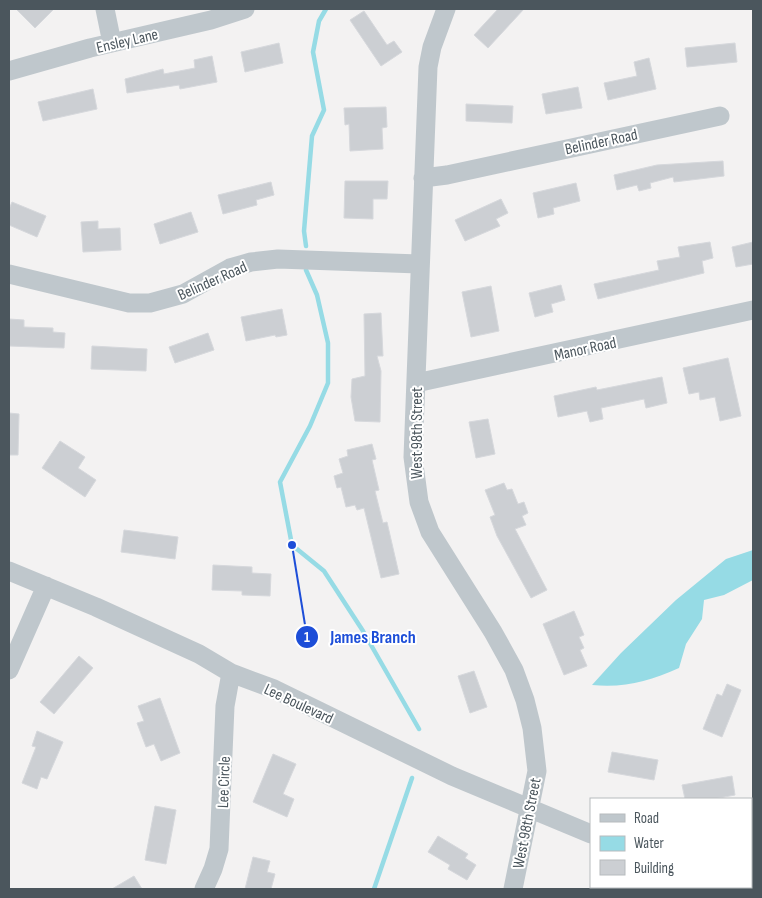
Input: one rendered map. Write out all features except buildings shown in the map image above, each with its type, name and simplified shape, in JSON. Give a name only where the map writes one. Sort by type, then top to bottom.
[{"type":"street","points":[[105,9],[112,43]]},
{"type":"street","name":"Ensley Lane","points":[[9,71],[112,43],[211,20],[245,9]]},
{"type":"street","name":"West 98th Street","points":[[446,9],[432,47],[428,67],[412,457],[419,502],[438,546],[493,632],[514,670],[525,700],[533,736],[537,771],[513,889]]},
{"type":"street","name":"Belinder Road","points":[[423,178],[447,175],[720,116]]},
{"type":"street","name":"Belinder Road","points":[[9,274],[129,303],[150,303],[183,294],[216,274],[251,262],[278,259],[419,264]]},
{"type":"street","name":"Manor Road","points":[[416,383],[753,310]]},
{"type":"street","name":"Lee Boulevard","points":[[9,571],[199,654],[230,673],[274,689],[444,772],[590,834]]},
{"type":"street","points":[[9,670],[46,586]]},
{"type":"street","name":"Lee Circle","points":[[204,889],[213,870],[219,849],[225,706],[230,673]]},
{"type":"water","points":[[753,550],[753,580],[724,595],[704,600],[702,619],[686,644],[679,668],[658,677],[627,684],[592,685],[621,653],[676,600],[726,559]]},
{"type":"waterway","points":[[306,246],[304,231],[312,136],[324,110],[313,52],[319,21],[326,9]]},
{"type":"waterway","points":[[306,270],[317,295],[328,343],[328,383],[310,426],[280,482],[292,545],[324,571],[363,631],[419,729]]},
{"type":"waterway","points":[[374,889],[412,778]]},
{"type":"place","name":"James Branch","points":[[292,545]]}]
